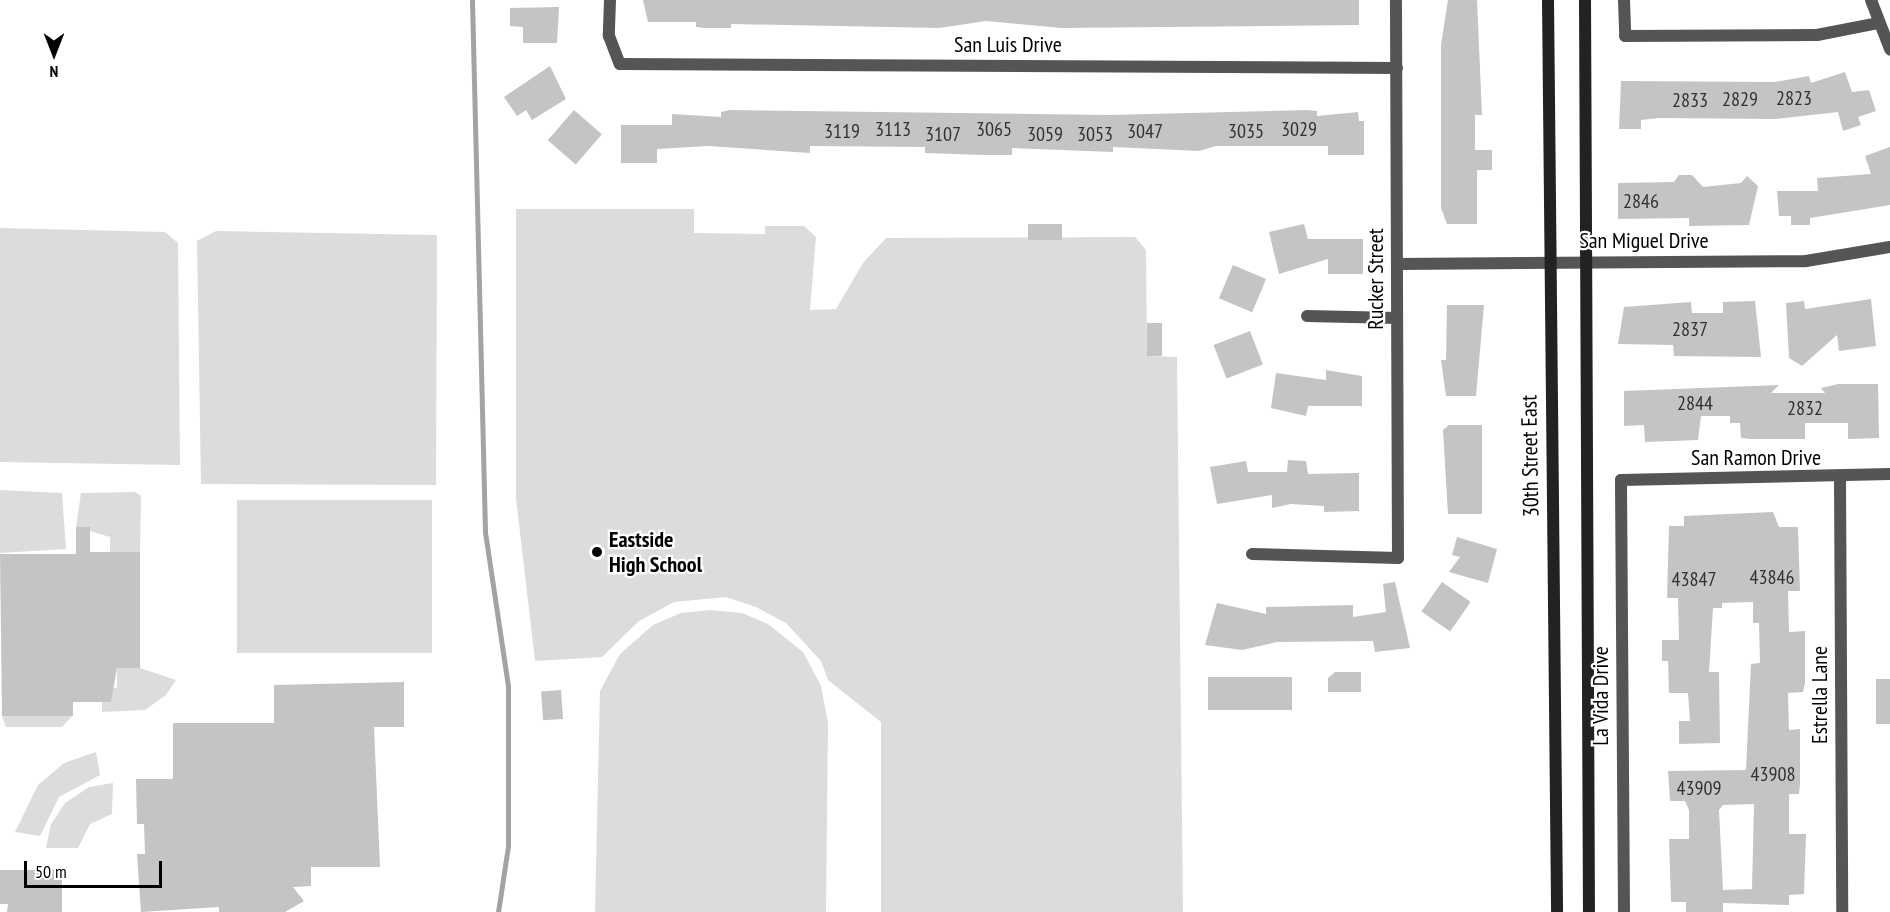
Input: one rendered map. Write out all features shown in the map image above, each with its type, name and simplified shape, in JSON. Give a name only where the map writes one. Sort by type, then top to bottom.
[{"type":"main road","name":"30th Street East","points":[[1548,0],[1548,263],[1557,912]]},
{"type":"main road","points":[[1585,0],[1589,912]]},
{"type":"street","name":"San Luis Drive","points":[[610,0],[609,36],[620,64],[1397,68]]},
{"type":"street","name":"Rucker Street","points":[[1252,554],[1398,558],[1396,0]]},
{"type":"street","points":[[1624,0],[1625,36],[1816,35],[1878,23]]},
{"type":"street","points":[[1871,0],[1890,49]]},
{"type":"street","name":"San Miguel Drive","points":[[1397,264],[1806,261],[1890,248]]},
{"type":"street","points":[[1307,316],[1397,318]]},
{"type":"street","name":"San Ramon Drive","points":[[1621,480],[1840,479],[1890,474]]},
{"type":"street","name":"Estrella Lane","points":[[1840,479],[1842,912]]},
{"type":"street","name":"La Vida Drive","points":[[1621,480],[1624,912]]},
{"type":"shaded area","points":[[516,209],[694,209],[694,233],[765,234],[765,226],[804,226],[816,237],[810,310],[836,309],[863,263],[886,238],[1135,237],[1146,250],[1147,356],[1177,357],[1183,912],[881,912],[881,722],[828,680],[821,661],[786,623],[756,607],[726,597],[674,602],[639,621],[602,657],[535,661],[516,498]]},
{"type":"shaded area","points":[[0,228],[165,232],[178,243],[180,465],[0,462]]},
{"type":"shaded area","points":[[216,231],[437,235],[436,485],[201,484],[197,241]]},
{"type":"shaded area","points":[[0,490],[62,493],[66,549],[0,553]]},
{"type":"shaded area","points":[[135,492],[141,496],[140,552],[110,552],[110,537],[76,527],[81,493]]},
{"type":"shaded area","points":[[237,500],[432,500],[432,653],[237,653]]},
{"type":"shaded area","points":[[710,610],[742,613],[768,624],[803,652],[821,686],[828,723],[826,912],[595,912],[600,691],[620,654],[653,625],[681,613]]},
{"type":"shaded area","points":[[117,668],[140,668],[176,680],[166,695],[145,710],[102,712],[102,702],[111,702],[111,688],[117,688]]},
{"type":"shaded area","points":[[2,716],[72,716],[62,727],[6,727]]},
{"type":"shaded area","points":[[96,752],[100,775],[59,797],[40,836],[15,832],[38,785],[64,763]]},
{"type":"shaded area","points":[[113,783],[112,814],[90,824],[78,848],[46,848],[51,824],[65,803],[89,787]]},
{"type":"building","points":[[643,0],[1359,0],[1359,25],[1061,28],[986,21],[939,28],[731,24],[731,28],[705,28],[696,27],[696,22],[648,22]]},
{"type":"building","points":[[1448,0],[1477,0],[1482,115],[1475,115],[1475,150],[1492,150],[1492,170],[1477,170],[1477,224],[1447,224],[1441,208],[1441,45]]},
{"type":"building","points":[[559,7],[557,43],[523,43],[523,27],[510,26],[510,8]]},
{"type":"building","points":[[550,66],[566,99],[532,120],[526,110],[517,116],[504,97]]},
{"type":"building","points":[[1845,72],[1852,92],[1869,90],[1876,111],[1858,117],[1861,125],[1843,131],[1838,112],[1775,119],[1659,118],[1641,120],[1641,129],[1619,129],[1621,81],[1775,82],[1809,76],[1811,83]]},
{"type":"building","points":[[574,110],[602,134],[576,164],[548,140]]},
{"type":"building","points":[[730,110],[1108,115],[1307,110],[1317,111],[1317,116],[1358,112],[1359,121],[1364,121],[1364,155],[1328,155],[1328,146],[1216,146],[1199,151],[1113,147],[1113,152],[1012,148],[1012,155],[984,155],[925,153],[925,147],[810,146],[810,153],[708,146],[657,149],[657,163],[621,163],[621,125],[672,125],[672,114],[721,117],[721,112]]},
{"type":"building","points":[[1890,147],[1890,205],[1810,218],[1810,225],[1791,225],[1791,216],[1779,216],[1777,191],[1818,191],[1817,178],[1871,174],[1865,156]]},
{"type":"building","points":[[1679,175],[1692,175],[1703,187],[1741,183],[1747,176],[1758,186],[1749,225],[1689,226],[1689,218],[1618,219],[1618,183],[1674,182]]},
{"type":"building","points":[[1028,224],[1062,224],[1062,240],[1028,240]]},
{"type":"building","points":[[1304,224],[1308,239],[1363,239],[1363,274],[1328,274],[1328,259],[1279,274],[1269,232]]},
{"type":"building","points":[[1233,265],[1266,279],[1252,312],[1219,298]]},
{"type":"building","points":[[1871,299],[1876,346],[1839,351],[1837,335],[1802,366],[1789,358],[1786,303],[1804,301],[1805,309]]},
{"type":"building","points":[[1755,301],[1761,357],[1674,356],[1673,345],[1618,344],[1624,307],[1691,302],[1692,313],[1723,313],[1723,302]]},
{"type":"building","points":[[1447,305],[1484,305],[1476,396],[1446,396],[1441,360],[1446,360]]},
{"type":"building","points":[[1147,323],[1162,323],[1162,356],[1147,356]]},
{"type":"building","points":[[1250,331],[1263,365],[1226,379],[1214,345]]},
{"type":"building","points":[[1326,370],[1362,376],[1362,406],[1308,406],[1306,416],[1271,408],[1276,373],[1326,380]]},
{"type":"building","points":[[1838,384],[1878,384],[1879,438],[1848,439],[1848,423],[1805,423],[1805,439],[1741,438],[1740,423],[1730,423],[1730,416],[1701,416],[1698,440],[1645,442],[1644,425],[1624,426],[1624,391],[1779,385],[1771,393],[1825,393],[1821,388]]},
{"type":"building","points":[[1449,425],[1482,425],[1482,514],[1448,514],[1443,430]]},
{"type":"building","points":[[1288,460],[1306,461],[1308,474],[1359,473],[1359,511],[1324,512],[1324,506],[1291,504],[1272,508],[1272,495],[1217,504],[1210,467],[1246,461],[1248,472],[1287,472]]},
{"type":"building","points":[[1773,512],[1779,527],[1798,527],[1800,591],[1788,591],[1789,632],[1805,631],[1805,683],[1803,692],[1788,693],[1789,730],[1800,729],[1799,794],[1789,794],[1789,834],[1806,834],[1804,894],[1789,895],[1789,905],[1723,903],[1723,912],[1686,912],[1686,902],[1671,902],[1669,839],[1689,839],[1689,810],[1685,801],[1670,801],[1668,771],[1746,770],[1751,664],[1760,663],[1759,623],[1753,623],[1753,602],[1722,603],[1722,608],[1713,608],[1709,672],[1719,672],[1720,743],[1679,744],[1679,721],[1690,721],[1688,693],[1669,693],[1668,661],[1662,661],[1662,640],[1679,640],[1678,598],[1667,598],[1669,526],[1684,526],[1684,516]],"holes":[[[1754,804],[1752,889],[1723,890],[1719,810],[1723,805]]]},
{"type":"building","points":[[76,527],[90,527],[90,552],[140,552],[140,668],[117,668],[111,702],[73,702],[73,716],[2,716],[0,554],[76,554]]},
{"type":"building","points":[[1457,537],[1497,549],[1488,583],[1449,572],[1460,557],[1452,555]]},
{"type":"building","points":[[1395,582],[1410,648],[1375,652],[1373,641],[1277,642],[1242,650],[1205,645],[1217,603],[1266,614],[1266,607],[1353,605],[1353,617],[1386,612],[1383,584]]},
{"type":"building","points":[[1442,582],[1471,602],[1450,632],[1421,611]]},
{"type":"building","points":[[1335,672],[1361,672],[1361,692],[1328,692],[1328,678]]},
{"type":"building","points":[[1208,677],[1292,677],[1292,710],[1208,710]]},
{"type":"building","points":[[1876,679],[1890,679],[1890,724],[1876,724]]},
{"type":"building","points":[[404,682],[404,727],[374,727],[380,867],[311,867],[311,886],[293,887],[304,901],[285,912],[219,912],[219,907],[141,912],[137,854],[145,854],[144,824],[137,824],[136,779],[173,779],[173,723],[274,723],[274,685]]},
{"type":"building","points":[[561,690],[563,719],[543,720],[541,691]]},
{"type":"building","points":[[0,870],[62,870],[62,912],[7,912],[8,904],[0,904]]},
{"type":"waterway","points":[[472,0],[485,532],[508,686],[508,846],[498,912]]},
{"type":"place","name":"Eastside High School","points":[[597,552]]}]
